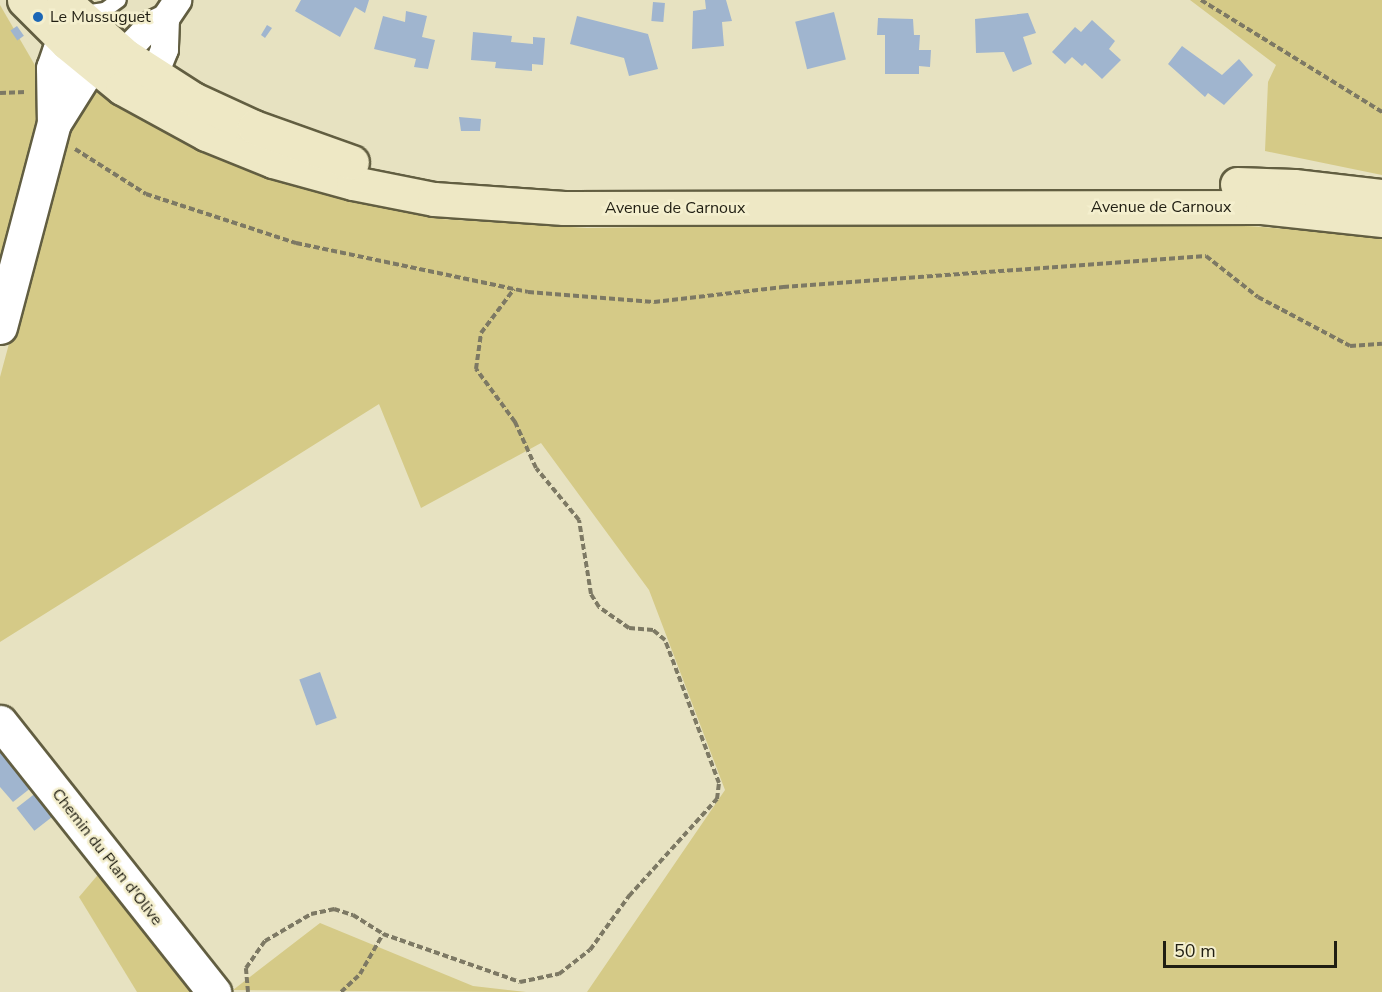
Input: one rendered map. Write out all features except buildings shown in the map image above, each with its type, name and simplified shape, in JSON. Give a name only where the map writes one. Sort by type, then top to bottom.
[{"type":"main road","name":"Avenue de Carnoux","points":[[24,0],[79,54],[122,88],[206,134],[273,161],[353,183],[434,199],[564,208],[1262,207],[1382,220]]},
{"type":"main road","name":"Avenue de Carnoux","points":[[67,5],[126,56],[193,99],[254,127],[343,159],[446,184],[502,189],[1224,184],[1294,186],[1382,196]]},
{"type":"street","points":[[122,88],[126,56],[138,35],[166,6]]},
{"type":"street","points":[[122,88],[154,74],[164,49],[166,6]]},
{"type":"street","points":[[0,327],[53,129],[53,68],[59,51],[79,54],[98,33]]},
{"type":"street","name":"Chemin du Plan d'Olive","points":[[0,722],[214,992]]},
{"type":"lane","points":[[67,5],[95,13],[119,0]]},
{"type":"path","points":[[1201,0],[1382,112]]},
{"type":"path","points":[[53,129],[146,194],[296,243],[514,289],[654,302],[783,287],[1206,256],[1258,297],[1350,346],[1382,344]]},
{"type":"path","points":[[248,992],[246,968],[265,941],[311,914],[334,909],[353,915],[383,934],[520,982],[560,974],[590,950],[629,896],[717,799],[719,783],[665,640],[653,630],[629,628],[599,607],[591,594],[579,520],[536,468],[515,422],[476,369],[481,333],[514,289]]},
{"type":"path","points":[[341,992],[360,974],[383,934]]},
{"type":"shaded area","points":[[1190,0],[1382,0],[1382,175],[1265,151],[1268,82],[1276,65]]},
{"type":"shaded area","points":[[0,5],[36,67],[43,115],[0,279]]},
{"type":"shaded area","points":[[98,90],[279,181],[441,219],[587,228],[1167,220],[1382,236],[1382,992],[587,992],[725,790],[649,590],[541,443],[421,508],[379,404],[0,642],[0,377],[68,125]]},
{"type":"shaded area","points":[[102,870],[198,992],[137,992],[79,897]]},
{"type":"shaded area","points":[[320,923],[473,986],[526,992],[233,990]]},
{"type":"place","name":"Le Mussuguet","points":[[38,17]]}]
